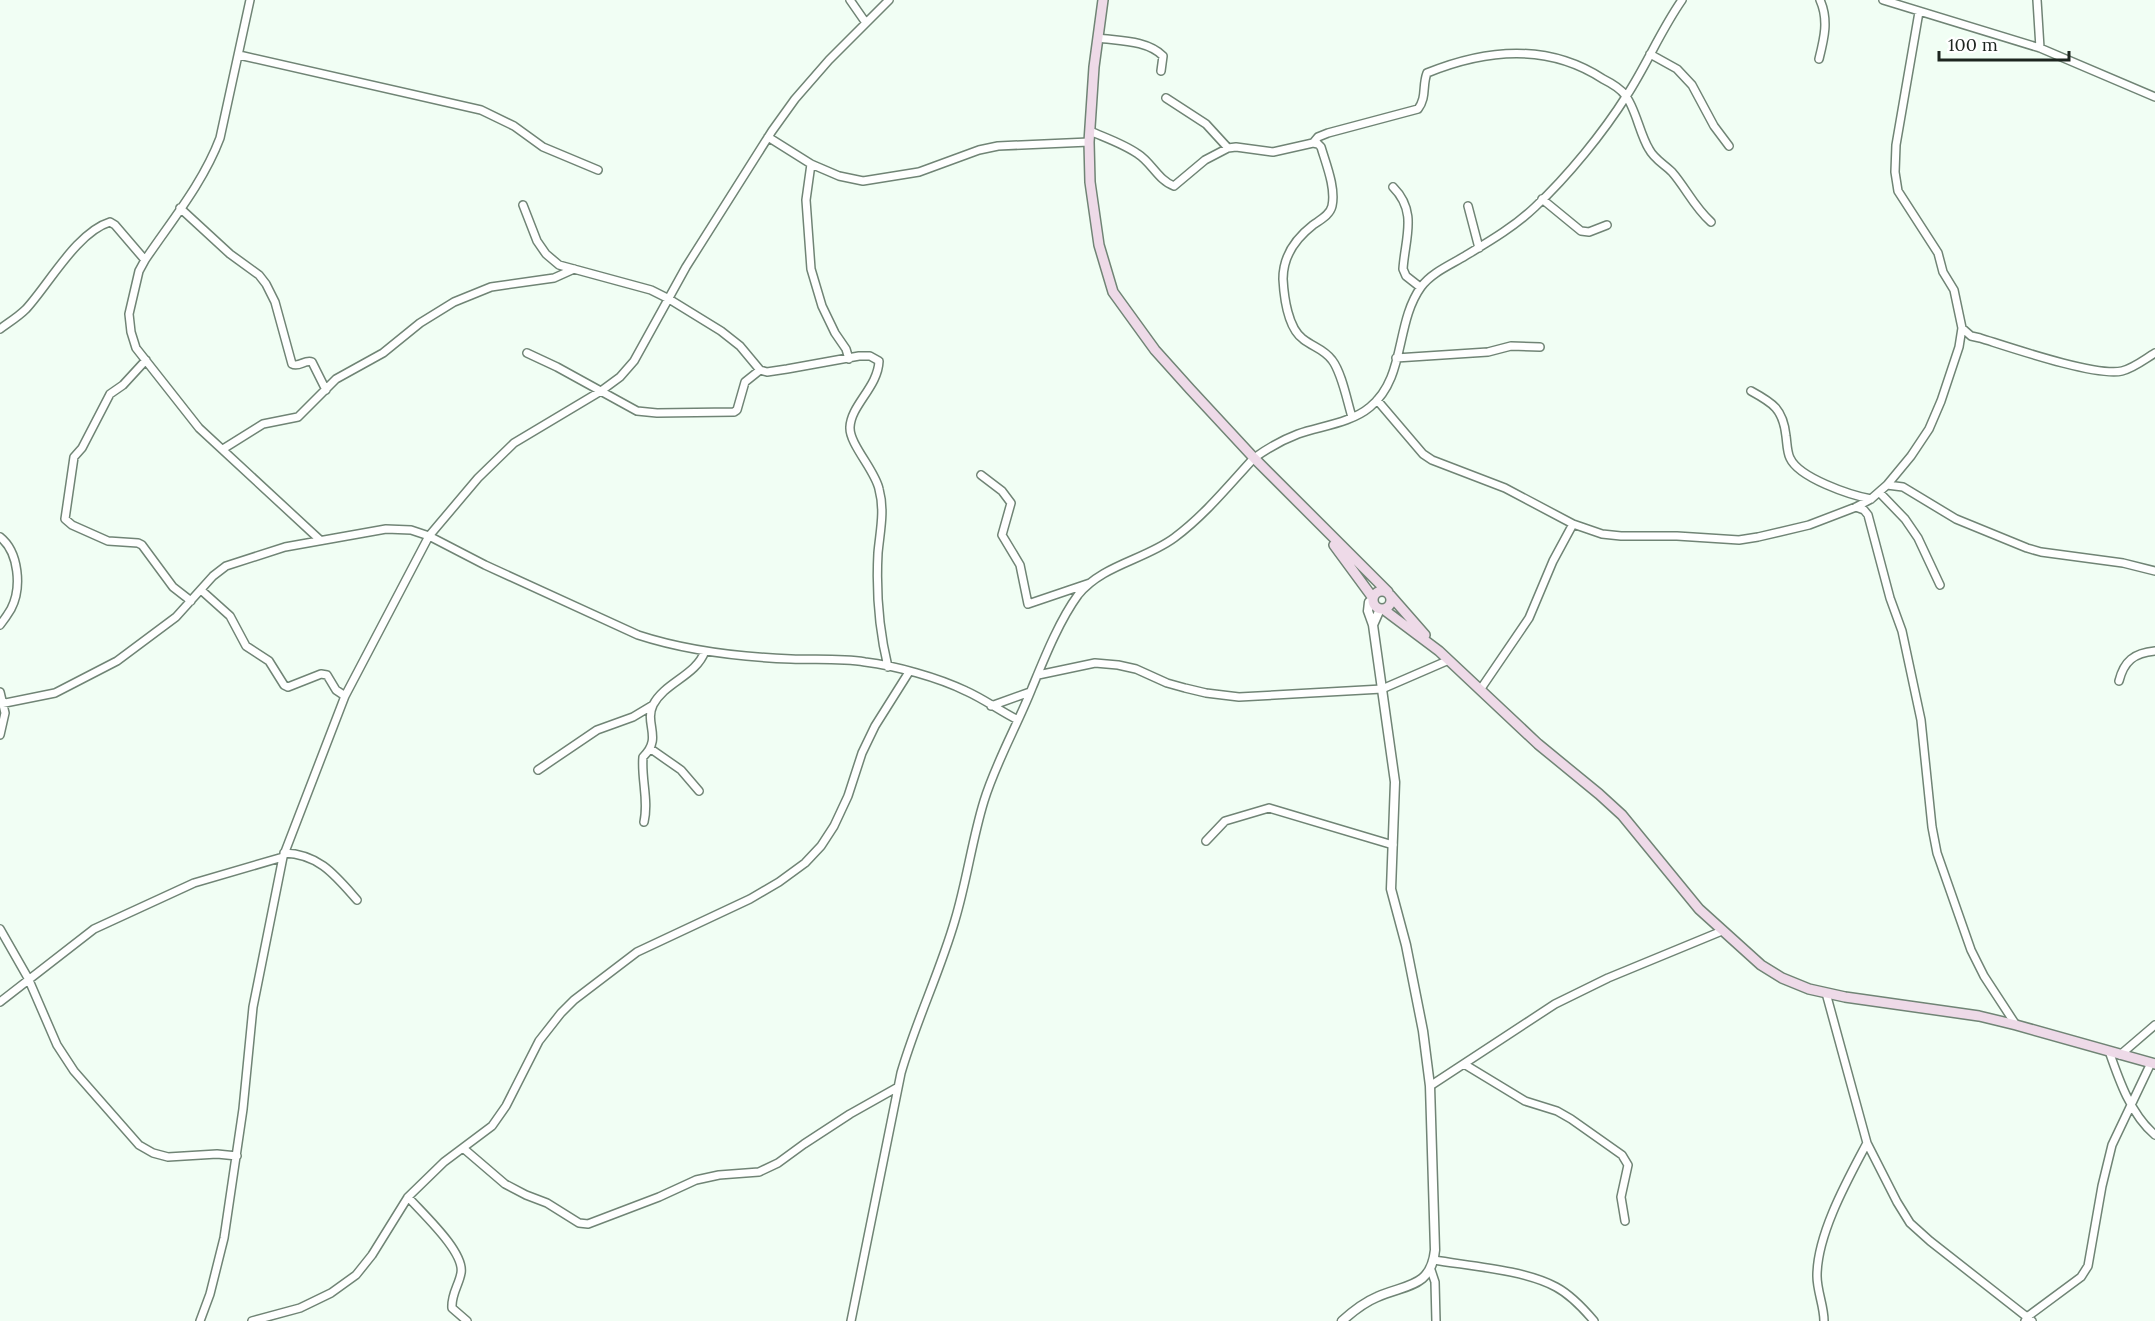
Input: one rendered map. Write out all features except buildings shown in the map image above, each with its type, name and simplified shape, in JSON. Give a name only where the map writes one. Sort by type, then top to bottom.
[{"type":"main road","points":[[1103,0],[1089,142],[1090,182],[1099,245],[1113,292],[1155,350],[1254,458],[1389,594],[1439,651]]},
{"type":"main road","points":[[1319,524],[1374,604],[1439,651],[1538,744],[1622,815],[1699,909],[1761,965],[1782,978],[1809,989],[1845,998],[1979,1016],[2153,1063]]},
{"type":"main road","points":[[1372,599],[1377,592],[1384,591],[1389,594]]},
{"type":"main road","points":[[1382,609],[1389,606],[1389,594]]},
{"type":"street","points":[[250,0],[220,138],[202,177],[139,271],[129,314],[131,332],[136,348],[199,428],[320,540]]},
{"type":"street","points":[[850,0],[866,23]]},
{"type":"street","points":[[200,1321],[210,1294],[221,1248],[237,1156],[253,1006],[284,855],[345,696],[429,536],[478,478],[514,443],[601,391],[634,361],[686,267],[768,137],[795,99],[889,0]]},
{"type":"street","points":[[851,1321],[898,1087],[912,1035],[955,920],[985,798],[1030,692],[1064,619],[1078,596],[1090,583],[1110,570],[1173,539],[1198,518],[1254,458],[1277,443],[1352,417],[1369,408],[1383,393],[1391,377],[1412,304],[1420,287],[1432,276],[1514,226],[1542,199],[1591,144],[1627,96],[1663,28],[1682,0]]},
{"type":"street","points":[[1819,59],[1826,31],[1824,9],[1820,0]]},
{"type":"street","points":[[1883,0],[2040,48],[2155,97]]},
{"type":"street","points":[[2037,0],[2040,48]]},
{"type":"street","points":[[1377,400],[1423,454],[1432,460],[1504,488],[1573,524],[1602,534],[1739,540],[1809,525],[1871,499],[1887,485],[1911,456],[1929,429],[1959,347],[1962,328],[1954,290],[1943,272],[1938,254],[1898,191],[1895,172],[1896,145],[1919,12]]},
{"type":"street","points":[[1098,38],[1137,43],[1158,51],[1163,56],[1161,71]]},
{"type":"street","points":[[1313,143],[1318,137],[1328,133],[1418,109],[1425,98],[1427,73],[1502,53],[1535,53],[1559,58],[1590,70],[1627,96],[1650,151],[1671,171],[1698,211],[1711,222]]},
{"type":"street","points":[[1650,54],[1677,69],[1692,85],[1714,126],[1729,146]]},
{"type":"street","points":[[239,55],[481,110],[514,126],[543,147],[598,170]]},
{"type":"street","points":[[1166,98],[1206,124],[1228,148]]},
{"type":"street","points":[[1090,131],[1139,154],[1166,182],[1174,186],[1205,160],[1228,148],[1273,152],[1313,143],[1321,147],[1331,188],[1332,205],[1329,212],[1297,240],[1288,253],[1283,269],[1283,283],[1293,328],[1300,337],[1321,348],[1334,362],[1352,417]]},
{"type":"street","points":[[768,137],[811,164],[839,176],[862,181],[919,172],[979,150],[998,146],[1089,142]]},
{"type":"street","points":[[811,164],[806,200],[811,269],[822,306],[849,359]]},
{"type":"street","points":[[1394,187],[1407,205],[1409,219],[1403,269],[1406,276],[1420,287]]},
{"type":"street","points":[[1542,199],[1581,231],[1590,232],[1607,225]]},
{"type":"street","points":[[523,206],[537,241],[546,254],[559,264],[651,290],[669,299],[721,331],[740,346],[760,370],[767,372],[870,356],[879,361],[878,373],[855,413],[849,429],[858,449],[871,467],[879,488],[883,514],[878,553],[879,602],[881,638],[888,667]]},
{"type":"street","points":[[1468,206],[1479,248]]},
{"type":"street","points":[[180,208],[230,254],[260,275],[275,302],[292,364],[312,362],[326,390]]},
{"type":"street","points":[[0,330],[24,311],[56,270],[89,234],[104,224],[110,222],[115,225],[145,260]]},
{"type":"street","points":[[223,449],[263,424],[298,417],[336,379],[382,352],[420,323],[454,302],[491,287],[554,278],[574,269]]},
{"type":"street","points":[[1962,328],[1971,336],[2072,364],[2106,370],[2121,371],[2155,353]]},
{"type":"street","points":[[1396,358],[1488,352],[1511,346],[1540,347]]},
{"type":"street","points":[[527,353],[637,411],[657,414],[729,413],[737,410],[745,382],[760,370]]},
{"type":"street","points":[[146,360],[123,386],[110,394],[82,448],[74,457],[65,519],[72,525],[108,541],[142,545],[173,587],[190,601]]},
{"type":"street","points":[[1751,391],[1771,401],[1783,419],[1789,456],[1795,467],[1809,477],[1871,499]]},
{"type":"street","points":[[981,475],[1002,491],[1011,503],[1002,535],[1020,565],[1028,604],[1090,583]]},
{"type":"street","points":[[1887,485],[1894,484],[1903,487],[1956,519],[2027,548],[2123,563],[2155,571]]},
{"type":"street","points":[[1879,492],[1905,519],[1918,538],[1940,585]]},
{"type":"street","points":[[1856,507],[1864,510],[1868,515],[1911,667],[1921,720],[1932,827],[1939,862],[1971,950],[1984,976],[2016,1025]]},
{"type":"street","points":[[1480,690],[1529,618],[1553,561],[1573,524]]},
{"type":"street","points":[[2,703],[54,693],[117,661],[176,617],[226,566],[285,547],[386,529],[411,530],[429,536],[485,566],[638,635],[659,642],[705,651],[788,659],[865,662],[909,672],[966,691],[1018,720]]},
{"type":"street","points":[[0,537],[5,541],[13,556],[17,575],[12,608],[0,625]]},
{"type":"street","points":[[201,590],[230,616],[246,646],[268,661],[284,686],[288,687],[321,674],[327,675],[336,690],[345,696]]},
{"type":"street","points":[[1342,1321],[1376,1297],[1424,1278],[1431,1270],[1434,1260],[1435,1237],[1430,1086],[1423,1031],[1406,945],[1391,889],[1395,782],[1373,626],[1368,606],[1372,599]]},
{"type":"street","points":[[1373,626],[1382,609]]},
{"type":"street","points":[[645,822],[647,801],[642,766],[643,757],[651,749],[653,733],[650,713],[658,697],[701,662],[705,651]]},
{"type":"street","points":[[2119,681],[2126,662],[2134,655],[2155,651]]},
{"type":"street","points":[[1038,675],[1095,663],[1119,665],[1136,669],[1185,688],[1228,696],[1382,689],[1449,660]]},
{"type":"street","points":[[252,1321],[300,1308],[331,1293],[356,1275],[408,1197],[444,1162],[492,1126],[510,1099],[539,1041],[574,1000],[637,952],[750,899],[805,863],[834,826],[875,726],[909,672]]},
{"type":"street","points":[[0,692],[5,713],[0,735]]},
{"type":"street","points":[[991,706],[1030,692]]},
{"type":"street","points":[[538,770],[597,730],[633,717],[653,705]]},
{"type":"street","points":[[651,749],[681,770],[699,791]]},
{"type":"street","points":[[1206,841],[1225,821],[1269,808],[1393,845]]},
{"type":"street","points":[[0,1002],[94,928],[194,883],[284,855],[310,857],[332,873],[357,900]]},
{"type":"street","points":[[0,929],[28,978],[57,1045],[74,1071],[139,1145],[153,1153],[168,1157],[217,1154],[237,1156]]},
{"type":"street","points":[[1430,1086],[1555,1004],[1608,978],[1722,931]]},
{"type":"street","points":[[1826,993],[1867,1143],[1897,1202],[1910,1223],[2028,1320],[2081,1277],[2088,1266],[2102,1186],[2112,1145],[2153,1063]]},
{"type":"street","points":[[2120,1055],[2155,1025]]},
{"type":"street","points":[[2109,1052],[2122,1087],[2144,1125],[2155,1135]]},
{"type":"street","points":[[1464,1064],[1525,1101],[1571,1119],[1622,1155],[1628,1165],[1621,1197],[1625,1221]]},
{"type":"street","points":[[464,1148],[505,1184],[547,1203],[579,1223],[588,1224],[696,1180],[719,1175],[759,1172],[778,1163],[804,1143],[898,1087]]},
{"type":"street","points":[[1824,1321],[1817,1273],[1821,1249],[1846,1183],[1867,1143]]},
{"type":"street","points":[[408,1197],[449,1244],[459,1259],[462,1271],[451,1299],[452,1308],[467,1321]]},
{"type":"street","points":[[1434,1260],[1533,1278],[1555,1286],[1571,1297],[1594,1321]]},
{"type":"street","points":[[1431,1270],[1436,1282],[1436,1321]]}]
